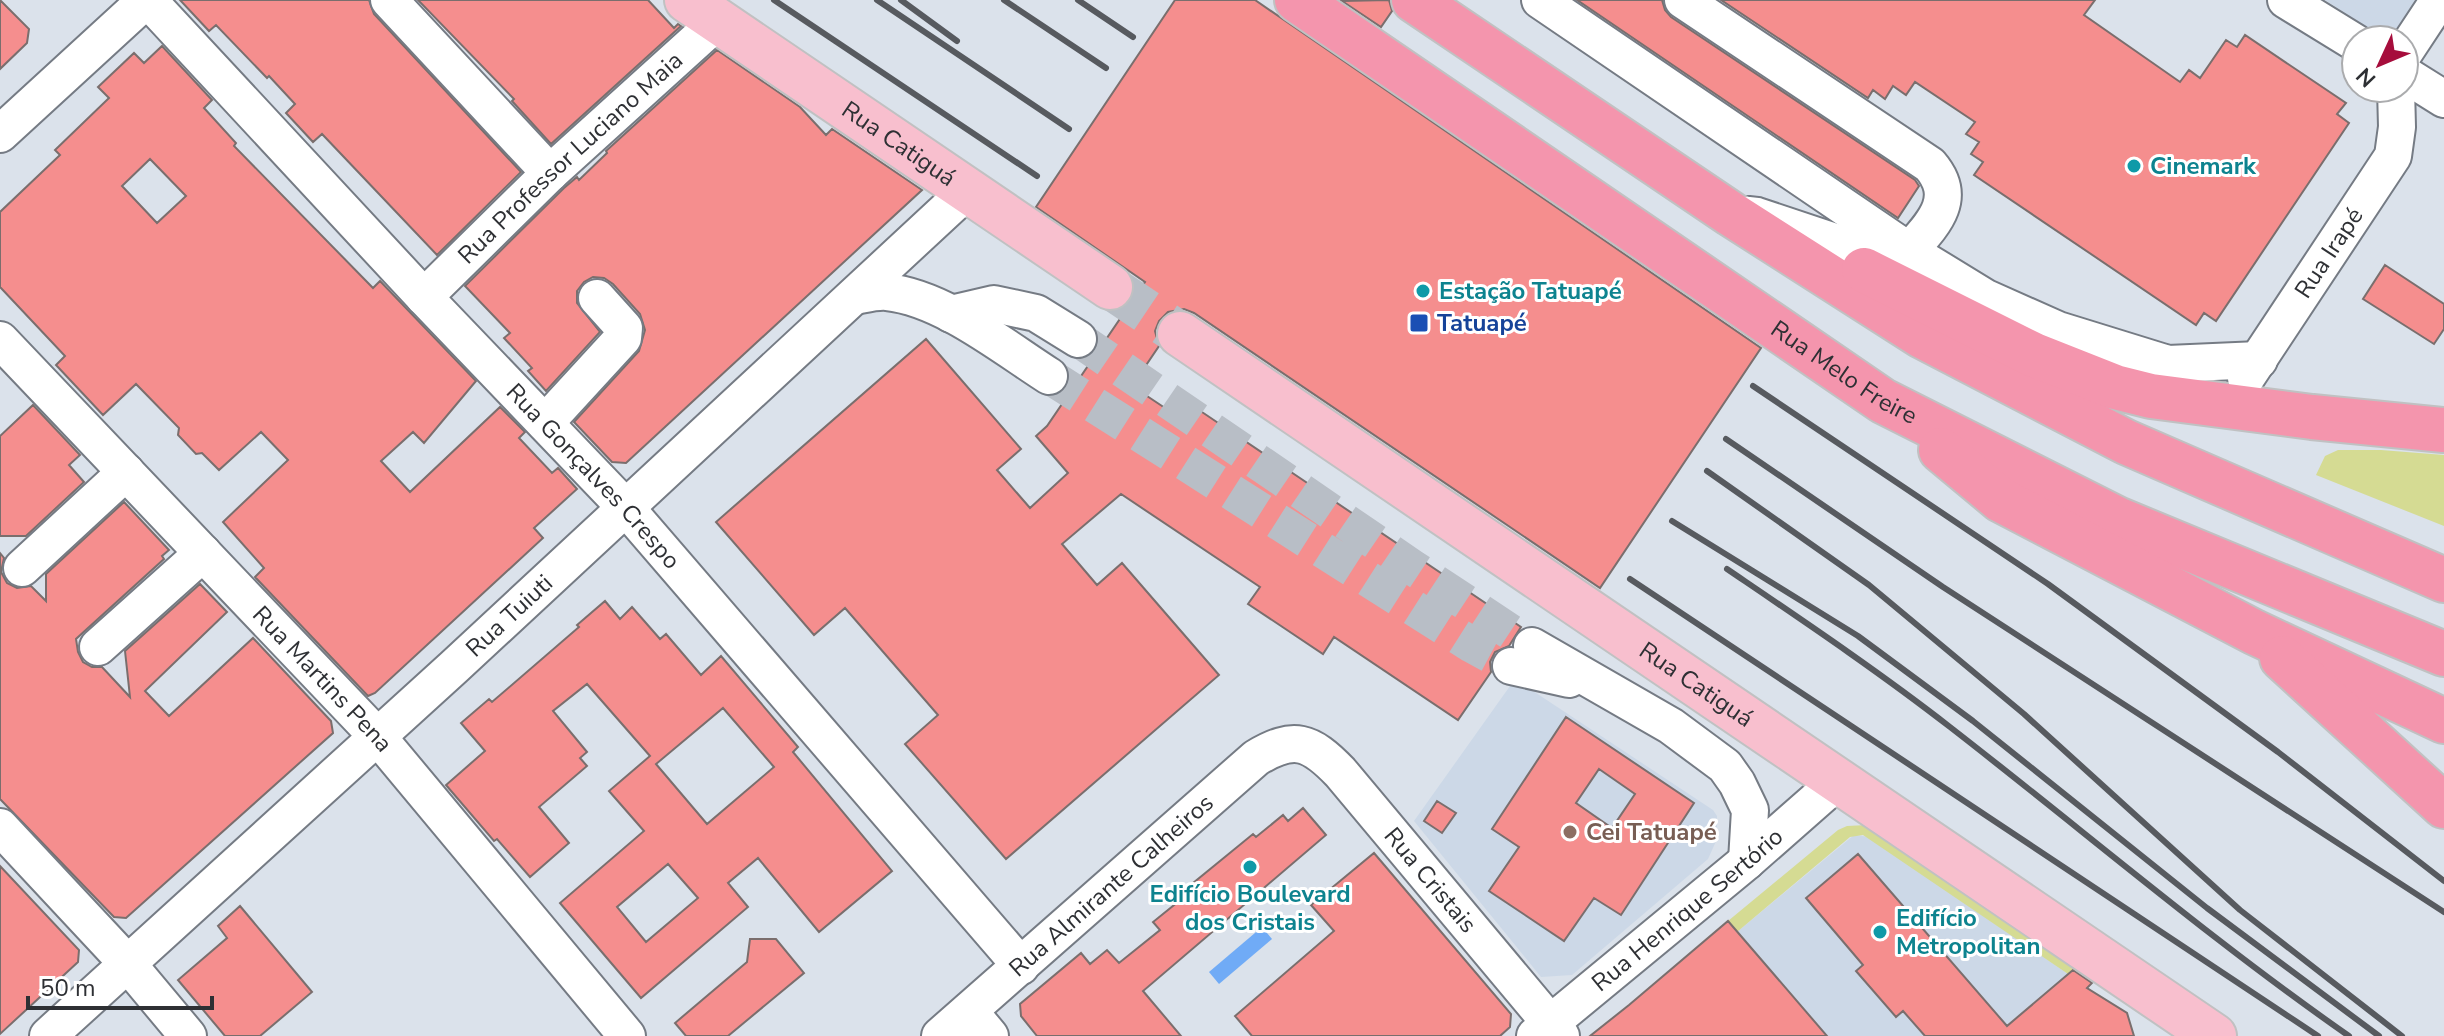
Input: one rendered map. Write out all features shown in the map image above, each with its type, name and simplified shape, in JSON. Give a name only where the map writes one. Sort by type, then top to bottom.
[{"type":"highway","name":"Rua Melo Freire","points":[[1297,0],[1883,401],[2117,519],[2444,654]]},
{"type":"highway","points":[[1414,0],[1731,214],[1922,336],[2126,442],[2444,580]]},
{"type":"highway","points":[[1814,267],[1852,264],[2034,355],[2115,387],[2151,396],[2444,430]]},
{"type":"highway","points":[[1883,401],[2001,500],[2254,632],[2444,721]]},
{"type":"highway","points":[[2312,417],[2386,447],[2444,455]]},
{"type":"highway","points":[[2254,632],[2444,806]]},
{"type":"main road","name":"Rua Catiguá","points":[[703,10],[1110,287]]},
{"type":"main road","name":"Rua Catiguá","points":[[1180,334],[1838,781],[2202,1033]]},
{"type":"street","points":[[0,134],[147,0]]},
{"type":"street","name":"Rua Gonçalves Crespo","points":[[147,0],[626,508],[1021,966]]},
{"type":"street","points":[[389,0],[550,173]]},
{"type":"street","points":[[1540,0],[1909,251],[1986,298],[2058,330],[2168,364],[2259,360]]},
{"type":"street","points":[[1683,0],[1930,165],[1941,178],[1944,197],[1932,225],[1909,251]]},
{"type":"street","points":[[2286,0],[2340,33]]},
{"type":"street","points":[[2420,29],[2439,0]]},
{"type":"street","name":"Rua Professor Luciano Maia","points":[[424,297],[550,173],[703,10]]},
{"type":"street","points":[[2420,84],[2444,99]]},
{"type":"street","name":"Rua Irapé","points":[[2221,405],[2259,360],[2393,156],[2396,104]]},
{"type":"street","name":"Rua Tuiuti","points":[[48,1036],[626,508],[968,190]]},
{"type":"street","points":[[1731,214],[1757,216],[1856,249],[1909,251]]},
{"type":"street","points":[[855,296],[883,292],[905,296],[951,314],[1049,376]]},
{"type":"street","points":[[545,423],[623,338],[624,328],[597,298]]},
{"type":"street","points":[[1986,298],[2034,355]]},
{"type":"street","points":[[951,314],[994,304],[1036,313],[1078,339]]},
{"type":"street","name":"Rua Martins Pena","points":[[0,340],[377,736],[627,1036]]},
{"type":"street","points":[[2168,364],[2221,405]]},
{"type":"street","points":[[22,568],[126,472]]},
{"type":"street","points":[[98,647],[203,553]]},
{"type":"street","points":[[1522,656],[1567,679],[1586,677],[1671,726],[1725,766],[1750,810],[1747,861]]},
{"type":"street","name":"Rua Almirante Calheiros","points":[[940,1036],[980,1024],[1021,966],[1256,758],[1287,742]]},
{"type":"street","name":"Rua Cristais","points":[[1287,742],[1306,746],[1325,756],[1340,772],[1549,1032]]},
{"type":"street","name":"Rua Henrique Sertório","points":[[1549,1032],[1838,781]]},
{"type":"street","points":[[0,827],[127,963],[188,1036]]},
{"type":"shaded area","points":[[2325,0],[2419,0],[2403,24],[2362,24]]},
{"type":"shaded area","name":"Cei Tatuapé","points":[[1515,679],[1713,810],[1717,816],[1717,839],[1708,859],[1572,975],[1541,977],[1414,821]]},
{"type":"shaded area","points":[[1854,835],[1870,837],[2068,974],[1994,1036],[1827,1036],[1737,932]]},
{"type":"green space","points":[[2338,450],[2444,455],[2444,526],[2316,475],[2325,456]]},
{"type":"green space","points":[[1867,825],[2075,969],[2068,974],[1863,835],[1850,837],[1737,932],[1728,921],[1838,830],[1847,826]]},
{"type":"water","points":[[1262,927],[1272,939],[1219,984],[1209,972]]},
{"type":"building","points":[[0,0],[29,29],[27,43],[0,69]]},
{"type":"building","points":[[180,0],[369,0],[374,14],[521,172],[437,255],[322,134],[313,142],[286,113],[295,104],[269,76],[267,78],[216,25],[209,31]]},
{"type":"building","points":[[418,0],[648,0],[674,28],[678,24],[681,26],[551,144],[512,101],[514,99]]},
{"type":"building","points":[[1175,0],[1255,0],[1761,348],[1600,588],[1194,313],[1184,309],[1168,312],[1155,331],[1159,346],[1132,386],[1189,424],[1199,410],[1521,627],[1509,646],[1495,652],[1490,662],[1491,672],[1458,720],[1334,637],[1323,654],[1248,604],[1260,587],[1121,494],[1062,544],[1097,585],[1122,563],[1219,675],[1006,859],[905,744],[938,715],[845,608],[814,635],[716,522],[926,339],[1021,449],[997,470],[1030,508],[1068,473],[1036,436],[1047,426],[1145,282],[1036,207]]},
{"type":"building","points":[[1389,0],[1392,11],[1381,27],[1342,1]]},
{"type":"building","points":[[1577,0],[1662,0],[1671,17],[1915,180],[1919,186],[1898,218]]},
{"type":"building","points":[[1721,0],[2095,0],[2084,15],[2180,82],[2189,70],[2200,78],[2226,40],[2237,47],[2245,35],[2340,99],[2340,104],[2345,104],[2337,114],[2349,123],[2216,321],[2204,313],[2196,325],[1974,175],[1983,162],[1971,154],[1979,142],[1966,134],[1975,122],[1915,82],[1906,95],[1893,86],[1885,99],[1873,90],[1868,98]]},
{"type":"building","points":[[162,46],[212,100],[204,108],[236,143],[234,146],[373,288],[380,281],[476,381],[424,443],[413,432],[381,461],[410,492],[500,407],[525,432],[519,438],[552,473],[558,468],[577,489],[534,528],[543,538],[375,693],[368,696],[255,577],[264,568],[223,522],[288,460],[261,432],[219,470],[202,453],[196,454],[178,435],[179,428],[136,384],[103,415],[56,365],[65,356],[0,287],[0,212],[60,155],[55,150],[109,98],[98,87],[134,53],[144,63]],"holes":[[[150,159],[186,196],[157,223],[122,186]]]},
{"type":"building","points":[[717,50],[800,107],[826,135],[832,129],[922,190],[626,463],[612,462],[574,422],[639,351],[645,330],[640,314],[604,278],[593,277],[584,282],[577,291],[577,303],[600,332],[546,391],[528,371],[532,368],[504,338],[510,333],[465,286],[564,188],[577,177],[579,180],[606,151]]},
{"type":"building","points":[[2385,265],[2444,304],[2444,329],[2434,344],[2363,299]]},
{"type":"building","points":[[33,405],[80,455],[69,465],[84,482],[26,536],[0,536],[0,436]]},
{"type":"building","points":[[124,502],[169,550],[162,556],[164,559],[76,639],[83,662],[92,667],[102,667],[130,697],[125,651],[200,584],[227,612],[145,691],[169,716],[253,638],[331,721],[333,733],[126,918],[114,917],[0,799],[0,553],[4,558],[1,572],[7,583],[17,588],[31,586],[46,601],[46,574]]},
{"type":"building","points":[[605,601],[620,619],[632,607],[660,639],[666,634],[701,675],[721,656],[798,747],[793,752],[892,871],[819,932],[758,858],[728,883],[748,907],[641,998],[560,903],[644,831],[609,791],[650,756],[587,684],[553,711],[587,752],[580,758],[587,766],[539,807],[569,843],[530,877],[446,785],[485,751],[461,723],[489,699],[492,702],[579,627],[577,625]],"holes":[[[723,708],[774,767],[707,824],[656,764]],[[668,864],[698,898],[646,942],[617,907]]]},
{"type":"building","points":[[1566,717],[1694,803],[1621,915],[1594,898],[1564,941],[1489,891],[1519,847],[1492,829]],"holes":[[[1599,769],[1635,794],[1612,828],[1576,803]]]},
{"type":"building","points":[[1437,801],[1456,813],[1442,833],[1424,821]]},
{"type":"building","points":[[1303,808],[1326,835],[1143,991],[1181,1036],[1037,1036],[1021,1016],[1020,1004],[1081,953],[1090,964],[1107,950],[1119,963],[1160,930],[1153,922],[1179,901],[1176,897],[1253,834],[1256,837],[1283,815],[1288,821]]},
{"type":"building","points":[[1374,853],[1511,1014],[1510,1027],[1500,1036],[1252,1036],[1235,1016],[1334,931],[1311,905]]},
{"type":"building","name":"Edifício Metropolitan","points":[[1858,854],[2007,1026],[2073,970],[2092,983],[2087,988],[2127,1013],[2134,1036],[1925,1036],[1903,1011],[1896,1017],[1856,971],[1863,965],[1806,898]]},
{"type":"building","points":[[0,866],[79,950],[78,962],[0,1034]]},
{"type":"building","points":[[240,906],[312,992],[260,1036],[225,1036],[178,980],[227,938],[218,926]]},
{"type":"building","points":[[1728,921],[1827,1036],[1590,1036],[1629,1005]]},
{"type":"building","points":[[750,939],[776,939],[804,973],[728,1036],[686,1036],[675,1023],[747,962]]},
{"type":"tunnel","points":[[1110,287],[1180,334]]},
{"type":"tunnel","points":[[1078,339],[1532,646]]},
{"type":"tunnel","points":[[1049,376],[1472,645],[1511,666]]},
{"type":"railway","points":[[774,0],[1037,176]]},
{"type":"railway","points":[[877,0],[1069,129]]},
{"type":"railway","points":[[901,0],[957,41]]},
{"type":"railway","points":[[1004,0],[1106,68]]},
{"type":"railway","points":[[1078,0],[1133,37]]},
{"type":"railway","points":[[1753,386],[2048,584],[2278,752],[2444,881]]},
{"type":"railway","points":[[1726,439],[1943,587],[2444,912]]},
{"type":"railway","points":[[1707,471],[1869,585],[2024,714],[2240,910],[2402,1036]]},
{"type":"railway","points":[[1672,521],[1858,636],[1973,721],[2207,908],[2379,1036]]},
{"type":"railway","points":[[1727,569],[1923,706],[2197,923],[2349,1036]]},
{"type":"railway","points":[[1630,579],[2318,1036]]},
{"type":"place","name":"Cinemark","points":[[2134,166]]},
{"type":"place","name":"Estação Tatuapé","points":[[1423,291]]},
{"type":"place","name":"Tatuapé","points":[[1419,323]]},
{"type":"place","name":"Cei Tatuapé","points":[[1570,832]]},
{"type":"place","name":"Edifício Boulevard dos Cristais","points":[[1250,867]]},
{"type":"place","name":"Edifício Metropolitan","points":[[1880,932]]}]
